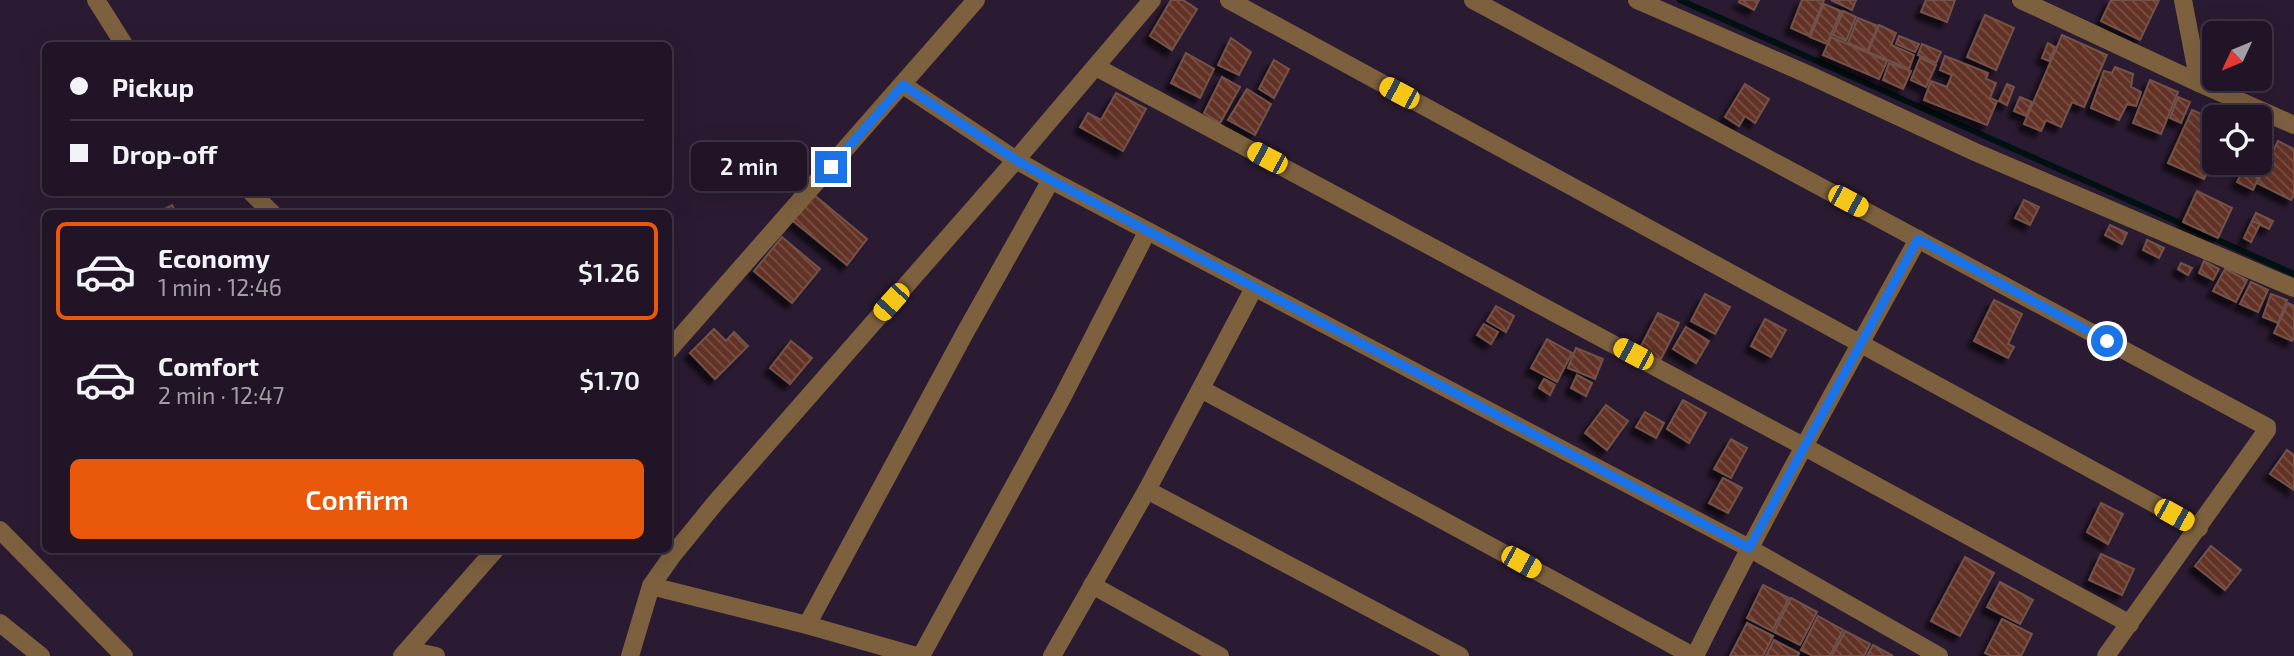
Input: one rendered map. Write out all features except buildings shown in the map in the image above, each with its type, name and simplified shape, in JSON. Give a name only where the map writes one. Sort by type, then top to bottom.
[{"type":"street","points":[[96,0],[122,42]]},
{"type":"street","points":[[672,346],[975,0]]},
{"type":"street","points":[[630,656],[651,586],[671,556],[1152,0]]},
{"type":"street","points":[[1229,0],[2199,528]]},
{"type":"street","points":[[1473,0],[2267,427],[2199,528],[2106,656]]},
{"type":"street","points":[[1637,0],[1807,74],[1975,152],[2294,288]]},
{"type":"street","points":[[2021,0],[2294,125]]},
{"type":"street","points":[[2183,0],[2199,83]]},
{"type":"street","points":[[1096,67],[2130,624]]},
{"type":"street","points":[[903,85],[1051,180],[1749,548],[1939,656]]},
{"type":"street","points":[[807,625],[1051,180]]},
{"type":"street","points":[[255,196],[269,210]]},
{"type":"street","points":[[651,586],[919,656],[1062,398],[1147,232]]},
{"type":"street","points":[[1201,389],[1694,656],[1803,446],[1918,239]]},
{"type":"street","points":[[1052,656],[1147,490],[1254,288]]},
{"type":"street","points":[[1147,490],[1460,656]]},
{"type":"street","points":[[0,530],[124,656]]},
{"type":"street","points":[[405,653],[492,553]]},
{"type":"street","points":[[1092,585],[1220,656]]},
{"type":"street","points":[[0,623],[41,656]]},
{"type":"street","points":[[405,653],[436,656]]},
{"type":"waterway","points":[[1680,0],[2294,274]]},
{"type":"route","points":[[831,167],[903,85],[1051,180],[1749,548],[1918,239],[2107,341]]}]
